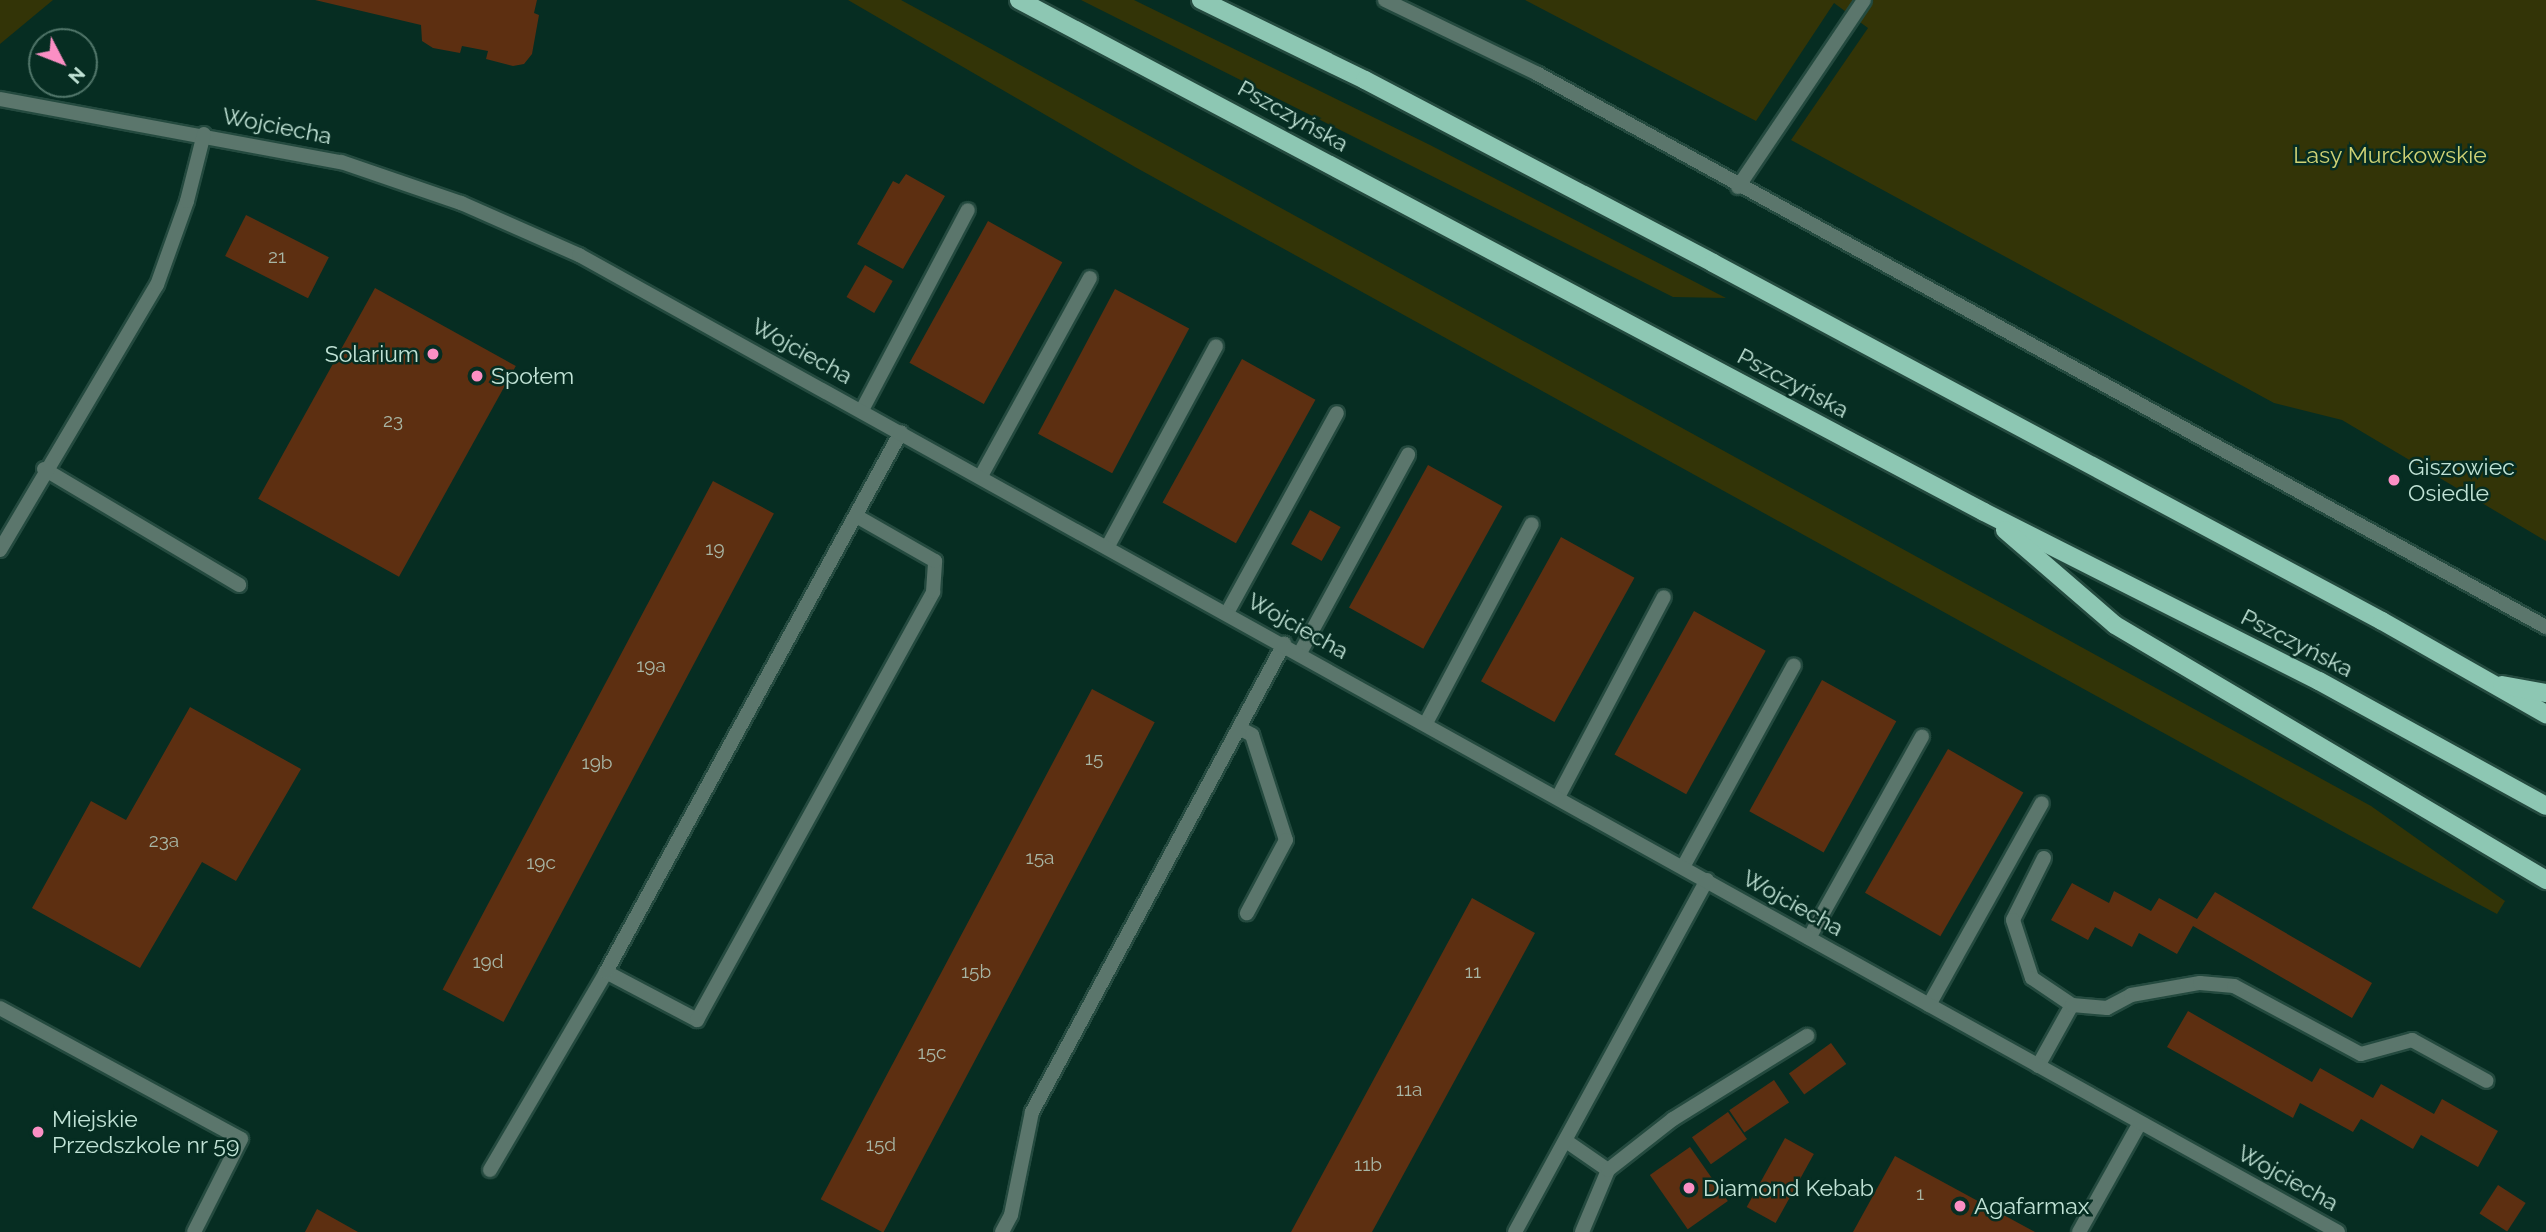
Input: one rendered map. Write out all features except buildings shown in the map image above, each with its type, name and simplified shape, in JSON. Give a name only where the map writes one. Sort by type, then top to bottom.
[{"type":"main road","name":"Pszczyńska","points":[[1019,0],[1984,512],[2319,681],[2546,806]]},
{"type":"main road","points":[[1201,0],[1365,80],[1726,270],[2382,621],[2546,714]]},
{"type":"main road","points":[[1984,512],[2115,625],[2546,880]]},
{"type":"main road","points":[[2488,683],[2546,693]]},
{"type":"street","points":[[1385,0],[1538,74],[1738,187],[2546,627]]},
{"type":"street","points":[[1738,187],[1864,0]]},
{"type":"street","name":"Wojciecha","points":[[0,99],[204,134],[341,162],[519,227],[672,304],[2338,1232]]},
{"type":"street","name":"Wojciecha","points":[[0,550],[44,468],[157,285],[180,225],[204,134]]},
{"type":"street","points":[[862,410],[968,210]]},
{"type":"street","points":[[981,476],[1090,278]]},
{"type":"street","points":[[1108,546],[1216,346]]},
{"type":"street","points":[[1227,613],[1337,413]]},
{"type":"street","points":[[490,1170],[606,972],[901,432]]},
{"type":"street","points":[[1300,653],[1408,455]]},
{"type":"street","points":[[44,468],[239,585]]},
{"type":"street","points":[[606,972],[697,1020],[933,592],[935,561],[856,516]]},
{"type":"street","points":[[1426,723],[1532,524]]},
{"type":"street","points":[[1558,797],[1664,597]]},
{"type":"street","points":[[1002,1232],[1011,1215],[1032,1112],[1284,644]]},
{"type":"street","points":[[1683,867],[1794,665]]},
{"type":"street","points":[[1239,727],[1252,735],[1286,840],[1247,914]]},
{"type":"street","points":[[1809,938],[1922,737]]},
{"type":"street","points":[[1929,1005],[2042,803]]},
{"type":"street","points":[[2044,858],[2013,920],[2032,978],[2072,1005],[2107,1008],[2131,995],[2200,983],[2234,986],[2361,1054],[2412,1040],[2487,1081]]},
{"type":"street","points":[[1515,1232],[1707,880]]},
{"type":"street","points":[[2038,1066],[2072,1005]]},
{"type":"street","points":[[0,1008],[242,1139],[194,1232]]},
{"type":"street","points":[[1581,1232],[1608,1170],[1673,1119],[1807,1035]]},
{"type":"street","points":[[2079,1232],[2140,1123]]},
{"type":"street","points":[[1566,1141],[1608,1170]]},
{"type":"green space","points":[[0,0],[53,0],[0,44]]},
{"type":"green space","points":[[848,0],[901,0],[982,44],[2371,806],[2505,901],[2497,914],[2349,835],[1135,167]]},
{"type":"green space","points":[[1081,0],[1134,0],[1430,145],[1726,298],[1673,297]]},
{"type":"green space","name":"Lasy Murckowskie","points":[[1525,0],[2546,0],[2546,541],[2342,420],[2274,403],[1791,140],[1868,28],[1834,3],[1756,121]]},
{"type":"place","name":"Solarium","points":[[433,354]]},
{"type":"place","name":"Społem","points":[[477,376]]},
{"type":"place","name":"Giszowiec Osiedle","points":[[2394,480]]},
{"type":"place","name":"Miejskie Przedszkole nr 59","points":[[38,1132]]},
{"type":"place","name":"Diamond Kebab","points":[[1689,1188]]},
{"type":"place","name":"Agafarmax","points":[[1960,1206]]}]
